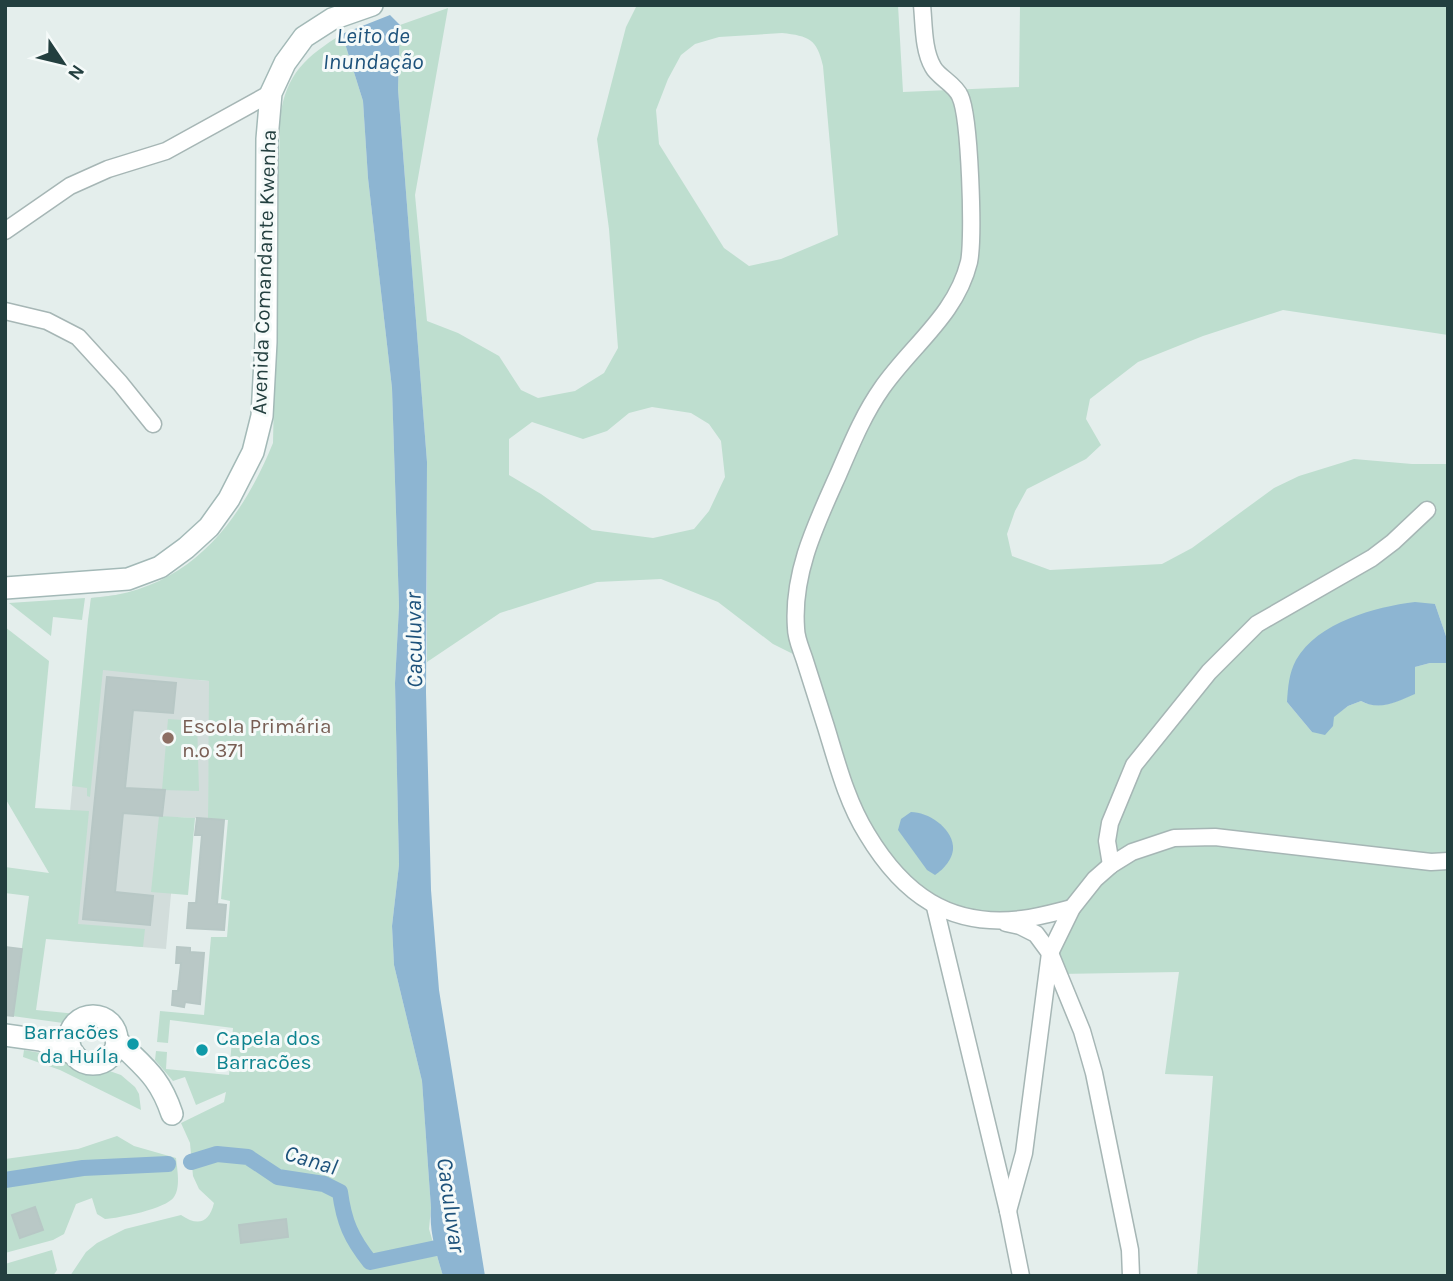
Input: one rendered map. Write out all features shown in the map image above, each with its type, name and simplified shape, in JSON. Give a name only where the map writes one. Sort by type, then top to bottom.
[{"type":"main road","name":"Avenida Comandante Kwenha","points":[[5,587],[128,579],[160,567],[209,527],[229,499],[253,452],[262,416],[266,342],[267,139],[271,93],[285,63],[304,37],[332,19],[372,5]]},
{"type":"main road","points":[[41,1040],[87,1016],[103,1018],[114,1028],[116,1039],[114,1051],[102,1062]]},
{"type":"main road","points":[[74,1025],[69,1039],[74,1054]]},
{"type":"main road","points":[[5,1035],[41,1040],[74,1054],[87,1063],[120,1064],[164,1091]]},
{"type":"main road","points":[[116,1039],[151,1071],[164,1091],[172,1114]]},
{"type":"street","points":[[922,5],[926,45],[933,69],[945,77],[960,96],[965,117],[972,226],[969,260],[960,289],[942,317],[882,388],[855,433],[804,558],[796,592],[796,632],[843,779],[863,828],[882,860],[909,888],[935,907],[956,915],[1020,926],[1036,934],[1050,953],[1082,1031],[1094,1073],[1130,1250],[1131,1276]]},
{"type":"street","points":[[5,231],[69,186],[108,169],[166,151],[271,93]]},
{"type":"street","points":[[5,311],[47,321],[78,337],[153,424]]},
{"type":"street","points":[[1111,865],[1107,841],[1110,823],[1133,765],[1209,672],[1257,624],[1372,558],[1427,510]]},
{"type":"street","points":[[1008,1211],[1024,1153],[1050,953],[1072,908],[1095,878],[1111,865],[1132,852],[1174,838],[1215,837],[1432,862],[1448,861]]},
{"type":"street","points":[[935,907],[1021,1276]]},
{"type":"street","points":[[990,920],[1022,919],[1072,908]]},
{"type":"shaded area","name":"Escola Primária n.º 371","points":[[208,548],[198,680],[209,681],[210,690],[208,819],[178,817],[166,949],[68,941],[78,867],[70,811],[91,598],[125,594],[148,587],[192,563]]},
{"type":"green space","points":[[637,5],[898,5],[903,92],[1019,87],[1020,5],[1448,5],[1448,335],[1283,310],[1203,336],[1138,362],[1090,399],[1086,419],[1101,445],[1086,459],[1027,489],[1007,534],[1012,556],[1050,570],[1162,564],[1192,548],[1274,488],[1299,476],[1354,459],[1447,464],[1448,455],[1448,642],[1435,604],[1287,702],[1312,732],[1348,706],[1361,701],[1381,705],[1414,694],[1415,667],[1430,663],[1448,663],[1448,1276],[1197,1276],[1213,1076],[1165,1074],[1179,972],[1059,974],[1050,953],[1072,909],[1022,919],[935,907],[863,828],[805,660],[773,644],[718,602],[661,579],[597,582],[500,613],[427,662],[427,462],[398,89],[400,25],[448,8],[415,195],[427,321],[458,333],[499,356],[521,390],[538,398],[575,391],[604,373],[618,348],[609,229],[597,139],[626,27]],"holes":[[[782,33],[799,36],[815,44],[821,57],[838,235],[781,259],[749,266],[724,248],[659,144],[656,110],[681,55],[695,44],[719,37]],[[652,407],[691,413],[709,424],[721,441],[725,477],[709,511],[694,529],[653,538],[592,530],[509,475],[509,439],[532,422],[583,439],[607,431],[629,413]]]},
{"type":"green space","points":[[342,34],[363,101],[368,178],[392,388],[399,606],[395,683],[399,865],[392,926],[394,965],[422,1081],[431,1208],[429,1229],[443,1276],[70,1276],[86,1252],[97,1243],[125,1229],[181,1215],[192,1221],[202,1221],[209,1215],[214,1203],[199,1189],[193,1176],[190,1143],[181,1123],[224,1102],[226,1092],[196,1105],[185,1077],[173,1081],[155,1060],[156,1051],[167,1052],[166,1069],[229,1075],[233,1028],[170,1020],[168,1043],[157,1042],[160,1011],[204,1015],[211,937],[227,937],[230,901],[221,899],[228,820],[208,819],[209,681],[103,670],[90,797],[87,796],[87,788],[72,786],[88,620],[91,598],[125,593],[155,583],[181,568],[205,549],[226,527],[244,501],[273,443],[280,118],[287,89],[300,68],[318,50]]},
{"type":"green space","points":[[85,598],[82,620],[53,617],[51,636],[9,603]]},
{"type":"green space","points":[[5,627],[49,661],[35,808],[89,811],[78,924],[145,929],[143,947],[46,939],[36,1010],[77,1014],[63,1023],[5,1015],[5,997],[15,998],[29,896],[5,893],[5,867],[49,873],[5,798]]},
{"type":"green space","points":[[168,719],[197,721],[199,791],[162,790]]},
{"type":"green space","points":[[159,816],[195,818],[188,895],[151,892]]},
{"type":"green space","points":[[24,1050],[69,1058],[85,1067],[98,1067],[121,1075],[139,1094],[141,1110],[60,1070],[23,1057]]},
{"type":"green space","points":[[117,1136],[134,1146],[176,1158],[178,1183],[174,1197],[152,1209],[105,1219],[97,1214],[92,1198],[76,1204],[64,1234],[53,1240],[5,1253],[5,1159],[78,1149]]},
{"type":"green space","points":[[52,1250],[57,1270],[53,1276],[5,1276],[5,1264]]},
{"type":"water","name":"Leito de Inundação","points":[[390,15],[400,25],[398,89],[427,462],[426,693],[431,890],[439,990],[485,1276],[443,1276],[438,1259],[431,1225],[422,1081],[394,965],[392,926],[399,865],[395,683],[399,606],[392,388],[368,178],[363,101],[342,34]]},
{"type":"water","points":[[1415,602],[1435,604],[1448,642],[1448,663],[1430,663],[1415,667],[1415,694],[1381,705],[1361,701],[1348,706],[1334,717],[1333,726],[1325,735],[1312,732],[1287,702],[1292,670],[1306,647],[1333,626],[1349,619],[1383,608]]},
{"type":"water","points":[[911,812],[938,822],[951,839],[953,850],[950,859],[935,875],[927,870],[898,830],[901,819]]},
{"type":"building","points":[[107,677],[176,683],[173,713],[133,710],[125,788],[165,790],[162,816],[123,813],[115,892],[153,896],[150,925],[83,919]]},
{"type":"building","points":[[197,818],[224,820],[217,904],[226,905],[224,930],[187,928],[189,903],[196,903],[202,835],[195,835]]},
{"type":"building","points":[[5,947],[22,949],[13,1016],[5,1015]]},
{"type":"building","points":[[177,947],[204,953],[200,1004],[185,1002],[184,1007],[172,1005],[173,991],[178,991],[181,963],[176,963]]},
{"type":"building","points":[[35,1207],[43,1230],[20,1238],[12,1215]]},
{"type":"building","points":[[286,1219],[288,1237],[241,1243],[239,1225]]},
{"type":"waterway","name":"Canal","points":[[191,1162],[217,1154],[248,1157],[278,1177],[324,1184],[340,1192],[349,1229],[370,1262],[441,1247],[452,1251]]},
{"type":"waterway","name":"Canal","points":[[5,1180],[83,1168],[168,1164]]},
{"type":"place","name":"Escola Primária n.º 371","points":[[168,738]]},
{"type":"place","name":"Barracões da Huíla","points":[[133,1044]]},
{"type":"place","name":"Capela dos Barracões","points":[[202,1050]]},
{"type":"water label","name":"Caculuvar","points":[[414,640]]},
{"type":"water label","name":"Caculuvar","points":[[451,1205]]}]
